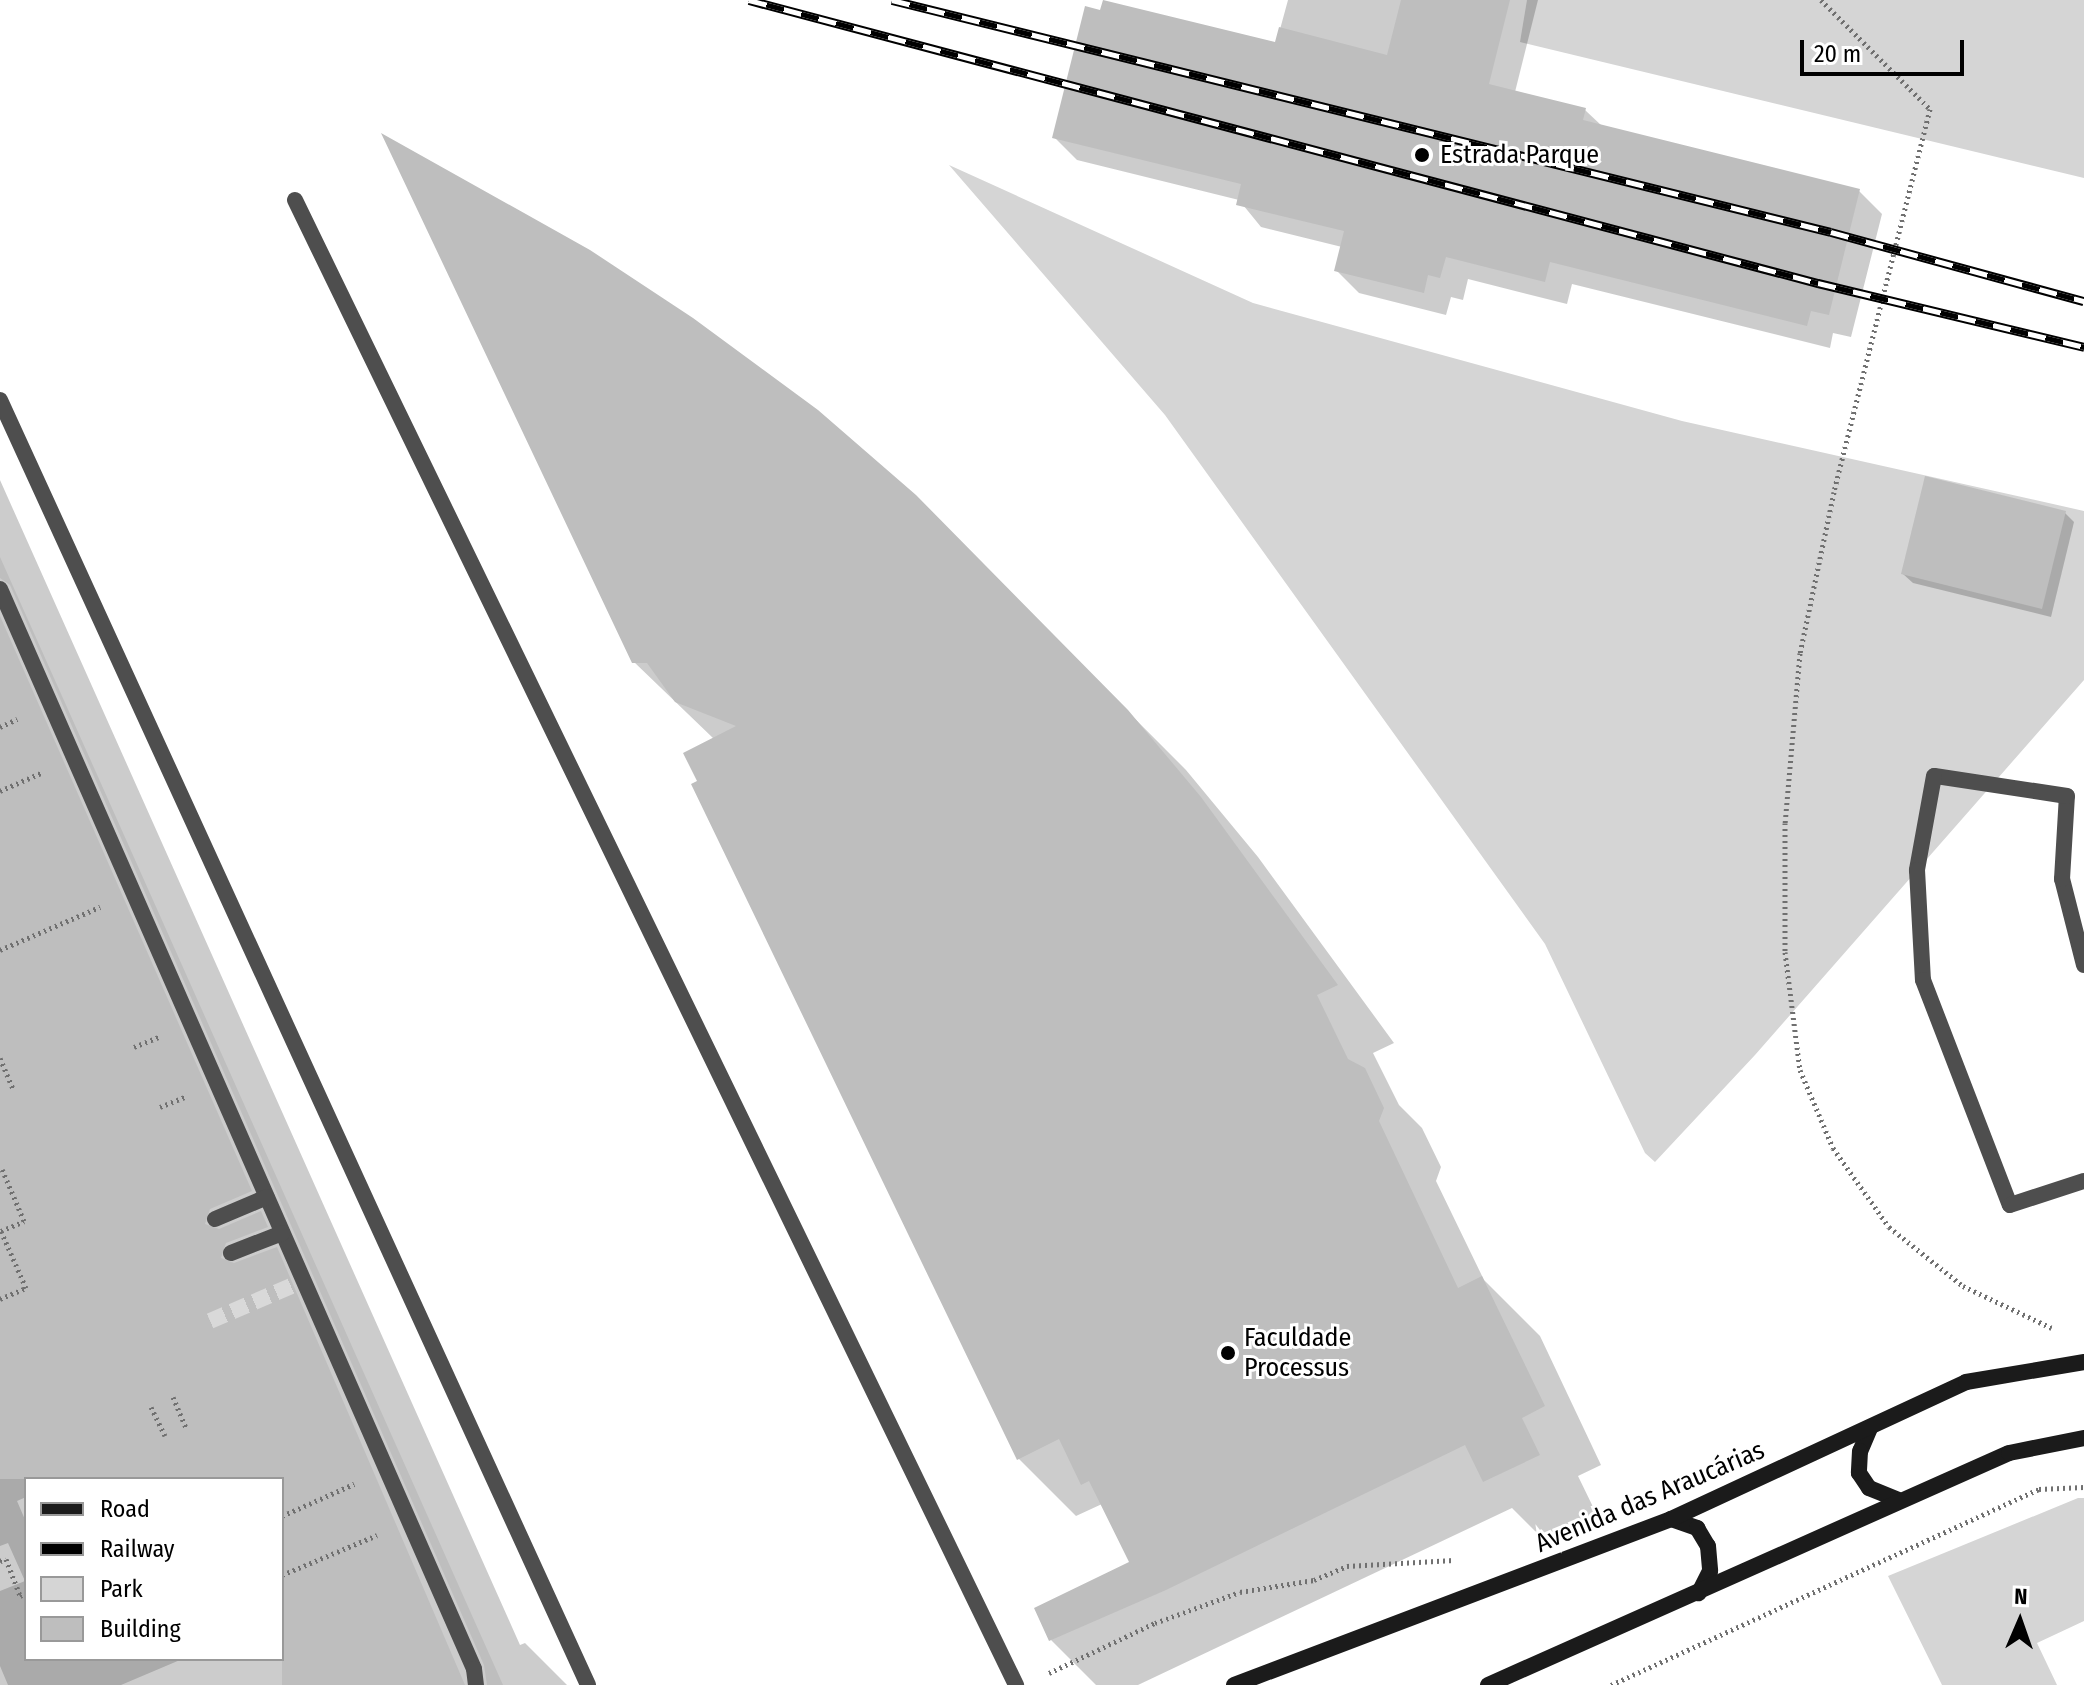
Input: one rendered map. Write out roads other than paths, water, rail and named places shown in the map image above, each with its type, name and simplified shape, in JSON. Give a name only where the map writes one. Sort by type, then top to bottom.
[{"type":"main road","name":"Avenida das Araucárias","points":[[1234,1685],[1677,1516],[1966,1382],[2084,1362]]},
{"type":"main road","points":[[1862,1431],[1859,1473],[1869,1488],[1890,1504]]},
{"type":"main road","points":[[1488,1685],[2009,1453],[2084,1438]]},
{"type":"main road","points":[[1677,1516],[1697,1528],[1708,1546],[1710,1571],[1706,1590]]},
{"type":"street","points":[[295,200],[1016,1685]]},
{"type":"street","points":[[0,400],[588,1685]]},
{"type":"street","points":[[0,589],[474,1669],[476,1685]]},
{"type":"street","points":[[2084,965],[2062,879],[2067,796],[1934,776],[1917,870],[1923,980],[2010,1205],[2084,1181]]},
{"type":"street","points":[[215,1219],[267,1197]]},
{"type":"street","points":[[231,1253],[282,1233]]},
{"type":"tunnel","points":[[210,1321],[303,1281]]},
{"type":"railway","points":[[749,0],[1818,283],[2084,347]]},
{"type":"railway","points":[[892,0],[1831,232],[2084,301]]},
{"type":"place","name":"Estrada Parque","points":[[1422,155]]},
{"type":"place","name":"Faculdade Processus","points":[[1228,1353]]}]
